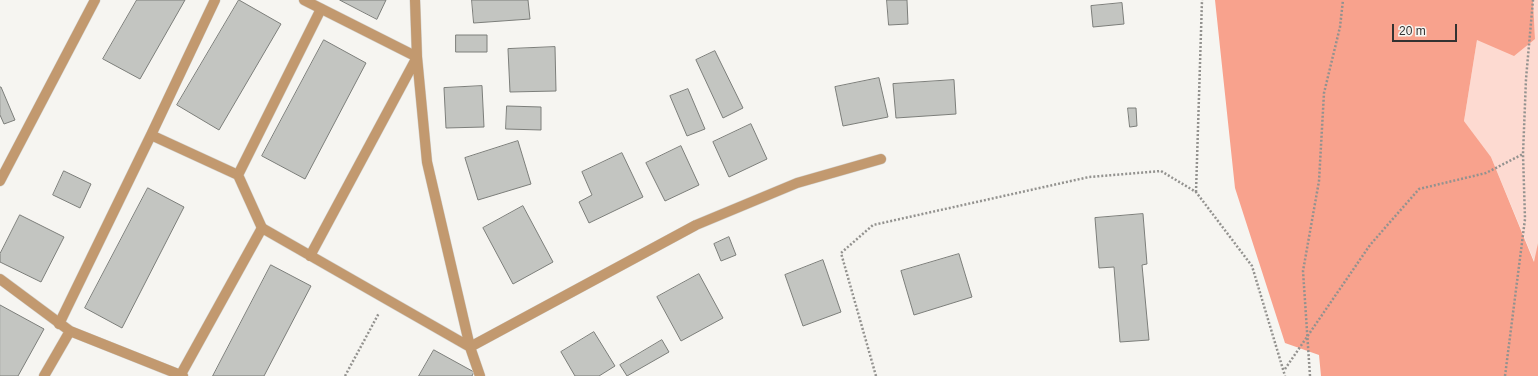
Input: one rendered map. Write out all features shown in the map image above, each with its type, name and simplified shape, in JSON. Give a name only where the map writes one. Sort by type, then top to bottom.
[{"type":"street","points":[[0,181],[95,0]]},
{"type":"street","points":[[59,324],[215,0]]},
{"type":"street","points":[[304,0],[417,57]]},
{"type":"street","points":[[415,0],[417,57],[428,162],[470,347],[480,376]]},
{"type":"street","points":[[238,175],[321,9]]},
{"type":"street","points":[[310,256],[417,57]]},
{"type":"street","points":[[151,135],[238,175],[262,228],[470,347]]},
{"type":"street","points":[[470,347],[696,225],[797,183],[881,159]]},
{"type":"street","points":[[0,279],[70,331],[182,376],[262,228]]},
{"type":"street","points":[[44,376],[70,331]]},
{"type":"path","points":[[1196,192],[1202,0]]},
{"type":"path","points":[[1310,376],[1303,271],[1319,181],[1324,93],[1340,27],[1343,0]]},
{"type":"path","points":[[1504,376],[1525,219],[1523,154],[1526,79],[1533,0]]},
{"type":"path","points":[[1284,369],[1370,245],[1419,189],[1486,172],[1523,154]]},
{"type":"path","points":[[876,376],[841,253],[873,225],[1089,177],[1161,172],[1196,192],[1252,266],[1285,376]]},
{"type":"path","points":[[345,376],[386,299]]},
{"type":"shaded area","points":[[1215,0],[1533,0],[1535,39],[1514,56],[1477,40],[1464,121],[1491,157],[1534,262],[1538,243],[1538,376],[1321,376],[1319,355],[1285,343],[1235,188]]},
{"type":"shaded area","points":[[1533,0],[1538,0],[1538,243],[1535,263],[1491,157],[1464,121],[1477,40],[1535,39]]},
{"type":"building","points":[[137,0],[185,0],[140,79],[103,59]]},
{"type":"building","points":[[239,0],[281,24],[219,130],[177,105]]},
{"type":"building","points":[[340,0],[386,0],[377,19]]},
{"type":"building","points":[[472,0],[528,0],[530,19],[474,23]]},
{"type":"building","points":[[887,0],[907,0],[908,24],[889,25]]},
{"type":"building","points":[[1122,3],[1124,24],[1093,27],[1091,6]]},
{"type":"building","points":[[456,35],[487,35],[487,52],[456,52]]},
{"type":"building","points":[[324,40],[366,63],[305,179],[262,156]]},
{"type":"building","points":[[555,47],[556,91],[510,92],[508,49]]},
{"type":"building","points":[[715,51],[743,108],[723,118],[696,60]]},
{"type":"building","points":[[879,78],[888,117],[843,126],[835,87]]},
{"type":"building","points":[[954,80],[956,114],[896,118],[893,84]]},
{"type":"building","points":[[482,86],[484,127],[446,128],[444,88]]},
{"type":"building","points":[[0,87],[15,120],[4,124],[0,115]]},
{"type":"building","points":[[688,89],[705,129],[687,136],[670,96]]},
{"type":"building","points":[[507,106],[541,107],[541,130],[506,129]]},
{"type":"building","points":[[1128,108],[1136,108],[1137,126],[1130,127]]},
{"type":"building","points":[[751,124],[767,159],[729,177],[713,142]]},
{"type":"building","points":[[518,141],[531,184],[478,200],[465,158]]},
{"type":"building","points":[[681,146],[699,185],[665,201],[646,163]]},
{"type":"building","points":[[622,153],[643,197],[589,223],[579,202],[592,195],[582,172]]},
{"type":"building","points":[[64,171],[91,184],[80,208],[53,195]]},
{"type":"building","points":[[148,188],[184,207],[122,328],[85,308]]},
{"type":"building","points":[[523,206],[553,262],[513,284],[483,228]]},
{"type":"building","points":[[1143,214],[1147,264],[1142,265],[1149,340],[1120,342],[1114,267],[1099,268],[1095,218]]},
{"type":"building","points":[[20,215],[64,237],[41,282],[0,262],[0,254]]},
{"type":"building","points":[[729,237],[736,255],[721,261],[714,244]]},
{"type":"building","points":[[959,254],[972,297],[914,315],[901,271]]},
{"type":"building","points":[[823,260],[841,312],[803,326],[785,275]]},
{"type":"building","points":[[271,265],[311,286],[264,376],[213,376]]},
{"type":"building","points":[[699,274],[723,318],[681,341],[657,297]]},
{"type":"building","points":[[0,305],[44,329],[18,376],[0,376]]},
{"type":"building","points":[[594,332],[615,366],[599,376],[575,376],[561,352]]},
{"type":"building","points":[[662,340],[669,352],[627,376],[620,365]]},
{"type":"building","points":[[434,350],[474,372],[472,376],[419,376]]}]
